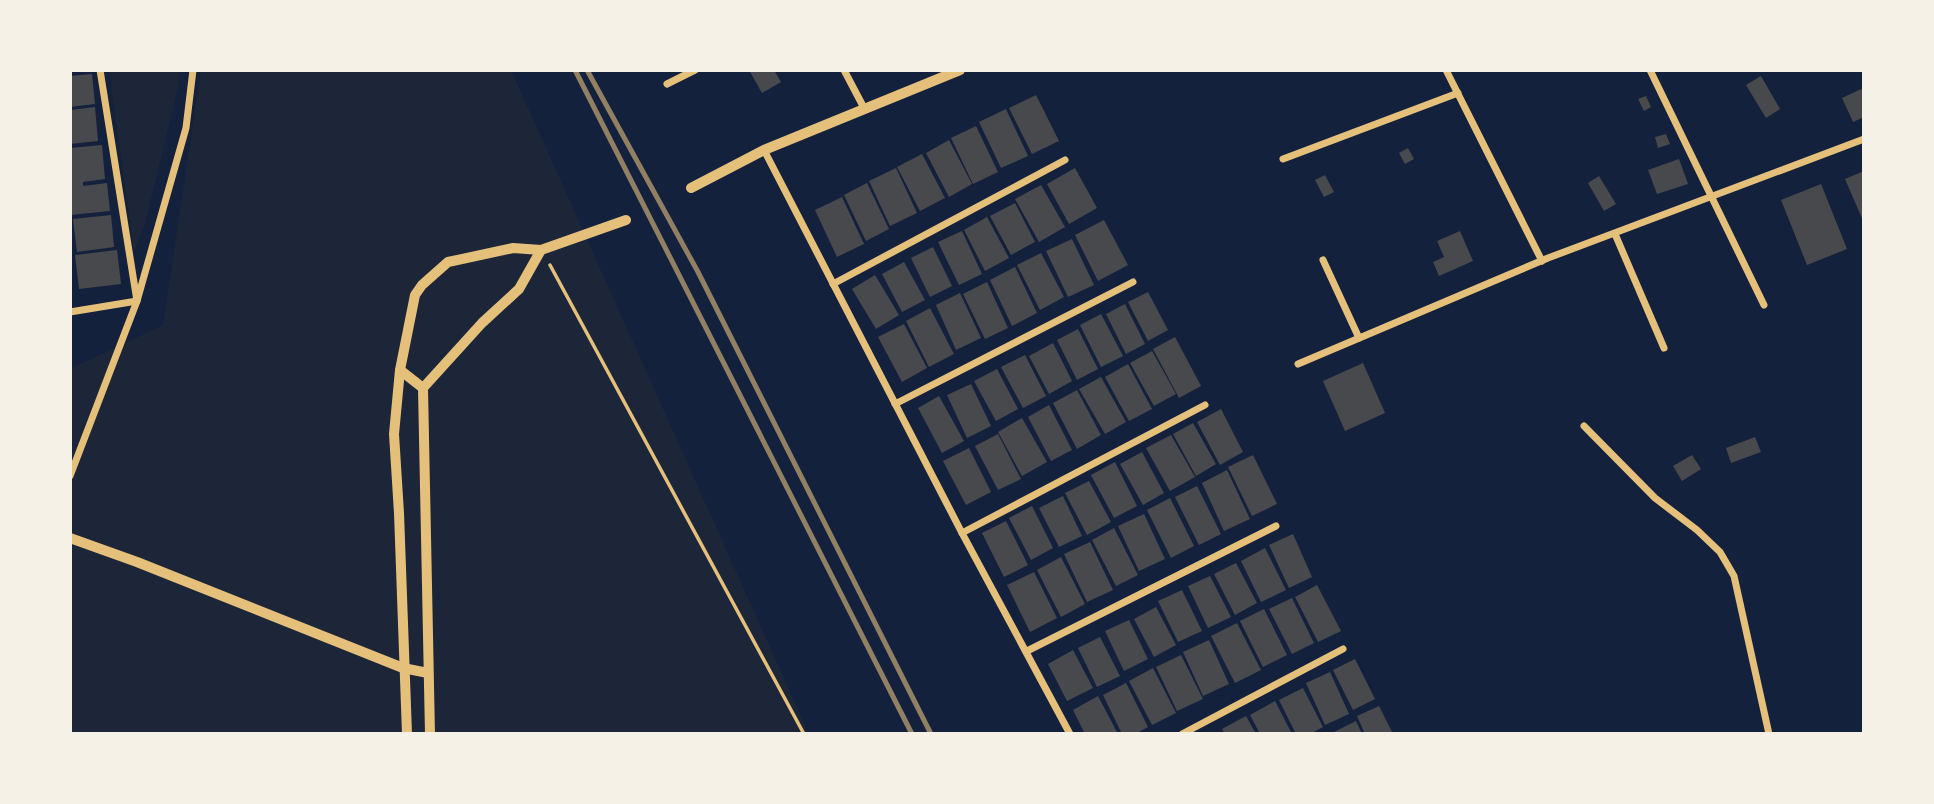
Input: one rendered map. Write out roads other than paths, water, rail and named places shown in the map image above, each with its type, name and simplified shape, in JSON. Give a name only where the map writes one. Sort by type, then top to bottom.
[{"type":"street","points":[[100,70],[137,301]]},
{"type":"street","points":[[70,476],[137,301],[186,128],[193,70]]},
{"type":"street","points":[[667,84],[695,70]]},
{"type":"street","points":[[844,70],[864,108]]},
{"type":"street","points":[[691,188],[764,150],[960,70]]},
{"type":"street","points":[[1447,70],[1542,261]]},
{"type":"street","points":[[1650,70],[1764,305]]},
{"type":"street","points":[[1283,159],[1458,93]]},
{"type":"street","points":[[1298,364],[1542,261],[1864,139]]},
{"type":"street","points":[[764,150],[962,533],[1070,734]]},
{"type":"street","points":[[833,284],[1065,160]]},
{"type":"street","points":[[407,734],[394,434],[400,370],[415,296],[431,275],[448,262],[513,248],[541,250],[626,220]]},
{"type":"street","points":[[1615,234],[1664,348]]},
{"type":"street","points":[[430,734],[423,388],[482,323],[519,289],[541,250]]},
{"type":"street","points":[[1323,260],[1359,338]]},
{"type":"street","points":[[895,404],[1133,282]]},
{"type":"street","points":[[70,312],[137,301]]},
{"type":"street","points":[[400,370],[423,388]]},
{"type":"street","points":[[962,533],[1205,405]]},
{"type":"street","points":[[1584,426],[1655,498],[1697,530],[1720,552],[1734,576],[1769,734]]},
{"type":"street","points":[[1027,651],[1276,526]]},
{"type":"street","points":[[70,538],[404,668],[428,673]]},
{"type":"street","points":[[1182,734],[1343,649]]},
{"type":"railway","points":[[575,70],[912,734]]},
{"type":"railway","points":[[587,70],[698,272],[931,734]]}]
